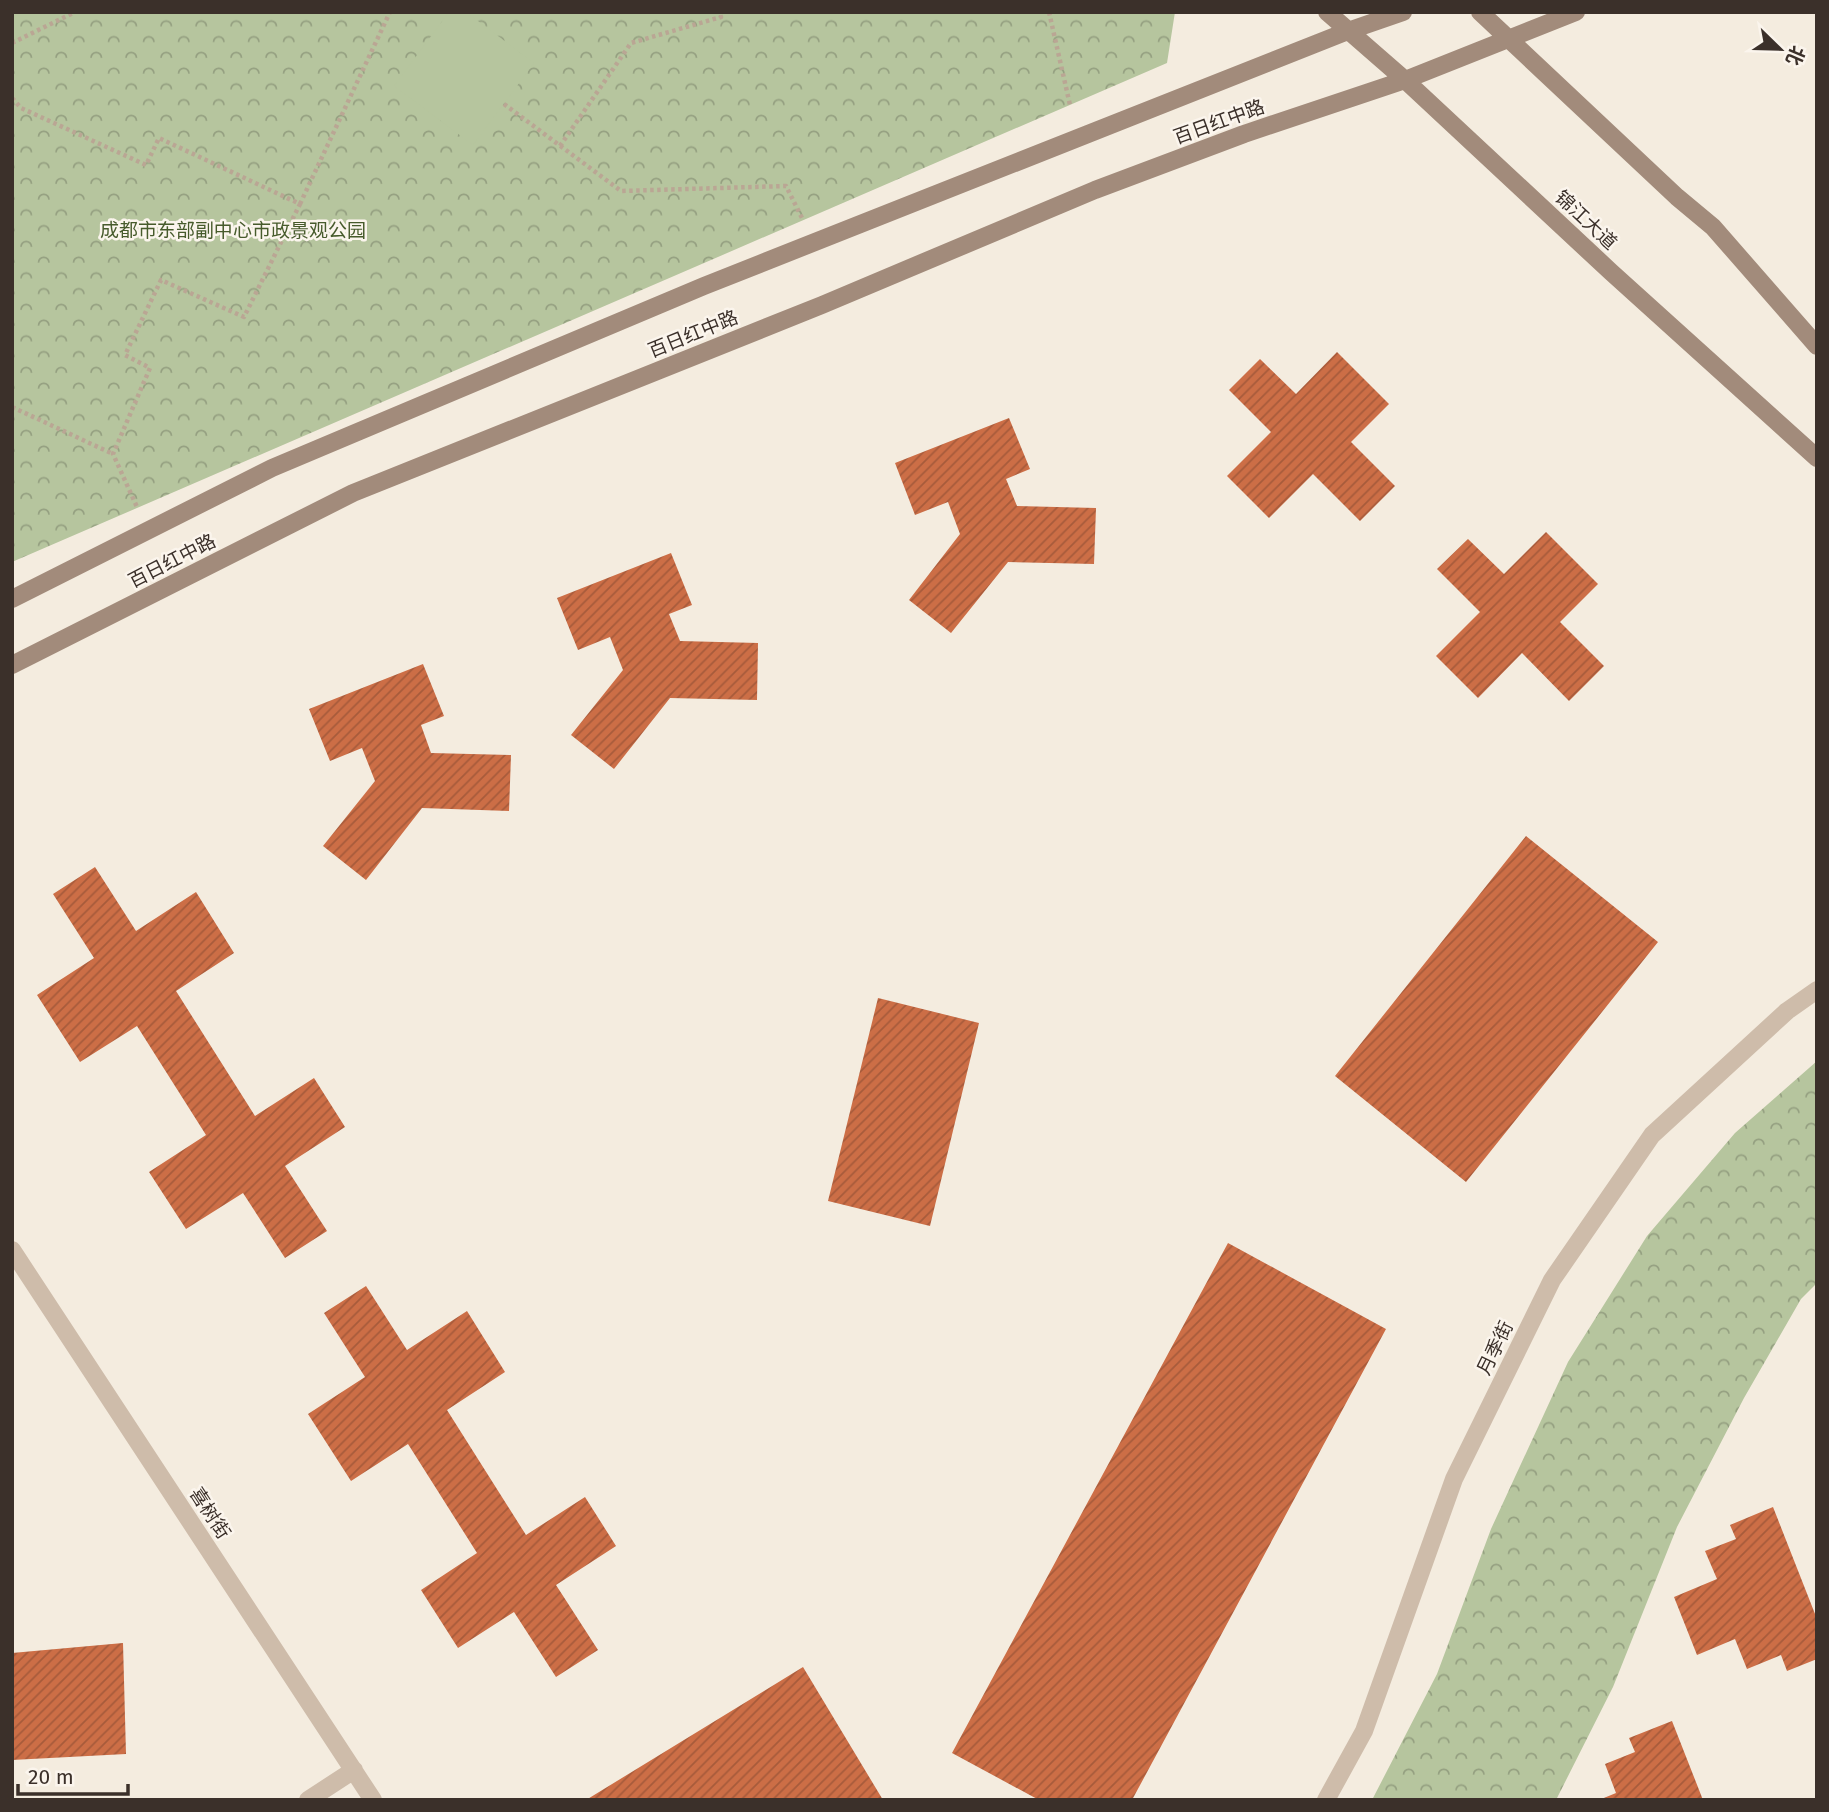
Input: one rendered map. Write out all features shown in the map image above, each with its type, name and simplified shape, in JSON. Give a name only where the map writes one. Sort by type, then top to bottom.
[{"type":"street","name":"锦江大道","points":[[1328,12],[1817,458]]},
{"type":"street","name":"百日红中路","points":[[12,599],[284,463],[704,286],[1348,31],[1403,12]]},
{"type":"street","points":[[1480,12],[1676,197],[1713,227],[1817,346]]},
{"type":"street","name":"百日红中路","points":[[12,665],[352,493],[822,305],[1095,190],[1244,134],[1405,80],[1576,12]]},
{"type":"street","name":"月季街","points":[[1326,1800],[1364,1731],[1454,1479],[1552,1280],[1652,1135],[1787,1010],[1817,990]]},
{"type":"street","name":"喜树街","points":[[12,1250],[373,1800]]},
{"type":"street","points":[[308,1800],[354,1770]]},
{"type":"path","points":[[12,43],[75,12]]},
{"type":"path","points":[[113,454],[150,368],[125,355],[161,280],[244,317],[390,12]]},
{"type":"path","points":[[560,146],[631,43],[720,17],[719,12]]},
{"type":"path","points":[[1049,12],[1070,105]]},
{"type":"path","points":[[12,98],[21,108],[146,165],[159,138],[300,204]]},
{"type":"path","points":[[504,104],[621,191],[786,186],[803,220]]},
{"type":"path","points":[[12,407],[113,454],[137,508]]},
{"type":"green space","name":"成都市东部副中心市政景观公园","points":[[12,12],[1175,12],[1167,63],[12,562]]},
{"type":"green space","points":[[449,12],[466,12],[534,63],[473,145],[394,86]]},
{"type":"green space","points":[[1817,1061],[1817,1283],[1801,1299],[1744,1398],[1677,1527],[1613,1687],[1556,1800],[1372,1800],[1437,1674],[1491,1529],[1568,1362],[1647,1236],[1735,1133]]},
{"type":"building","points":[[1337,352],[1389,404],[1351,442],[1395,486],[1360,521],[1313,474],[1269,518],[1227,476],[1271,432],[1229,390],[1260,359],[1296,394]]},
{"type":"building","points":[[1009,418],[1030,469],[1006,479],[1017,506],[1096,508],[1094,564],[1008,562],[951,633],[909,600],[960,534],[948,502],[915,515],[895,463]]},
{"type":"building","points":[[1546,532],[1598,584],[1560,622],[1604,666],[1569,701],[1522,653],[1478,698],[1436,656],[1480,612],[1437,569],[1468,539],[1504,574]]},
{"type":"building","points":[[671,553],[692,605],[669,614],[680,641],[758,643],[757,700],[670,698],[614,769],[571,735],[623,670],[610,637],[578,650],[557,598]]},
{"type":"building","points":[[423,664],[444,716],[421,725],[431,753],[511,755],[509,811],[422,808],[366,880],[323,846],[375,781],[362,748],[330,761],[309,709]]},
{"type":"building","points":[[1526,836],[1658,942],[1466,1182],[1335,1076]]},
{"type":"building","points":[[95,867],[136,931],[196,892],[234,953],[176,991],[255,1116],[314,1078],[345,1127],[285,1166],[327,1231],[285,1258],[243,1193],[186,1229],[149,1172],[206,1135],[137,1026],[80,1062],[37,995],[94,958],[53,894]]},
{"type":"building","points":[[878,998],[979,1023],[930,1226],[828,1201]]},
{"type":"building","points":[[1228,1243],[1386,1329],[1132,1800],[1039,1800],[952,1753]]},
{"type":"building","points":[[366,1286],[407,1350],[467,1311],[505,1372],[447,1410],[526,1535],[585,1497],[616,1546],[556,1585],[598,1650],[556,1677],[514,1612],[458,1648],[421,1590],[477,1553],[408,1444],[351,1481],[308,1414],[365,1377],[324,1313]]},
{"type":"building","points":[[1773,1507],[1817,1619],[1817,1659],[1787,1671],[1781,1655],[1747,1669],[1735,1639],[1697,1655],[1674,1597],[1717,1579],[1705,1551],[1736,1539],[1730,1525]]},
{"type":"building","points":[[123,1643],[126,1754],[12,1760],[12,1653]]},
{"type":"building","points":[[803,1667],[883,1800],[586,1800]]},
{"type":"building","points":[[1672,1721],[1703,1800],[1599,1800],[1616,1793],[1605,1764],[1635,1752],[1629,1738]]}]
